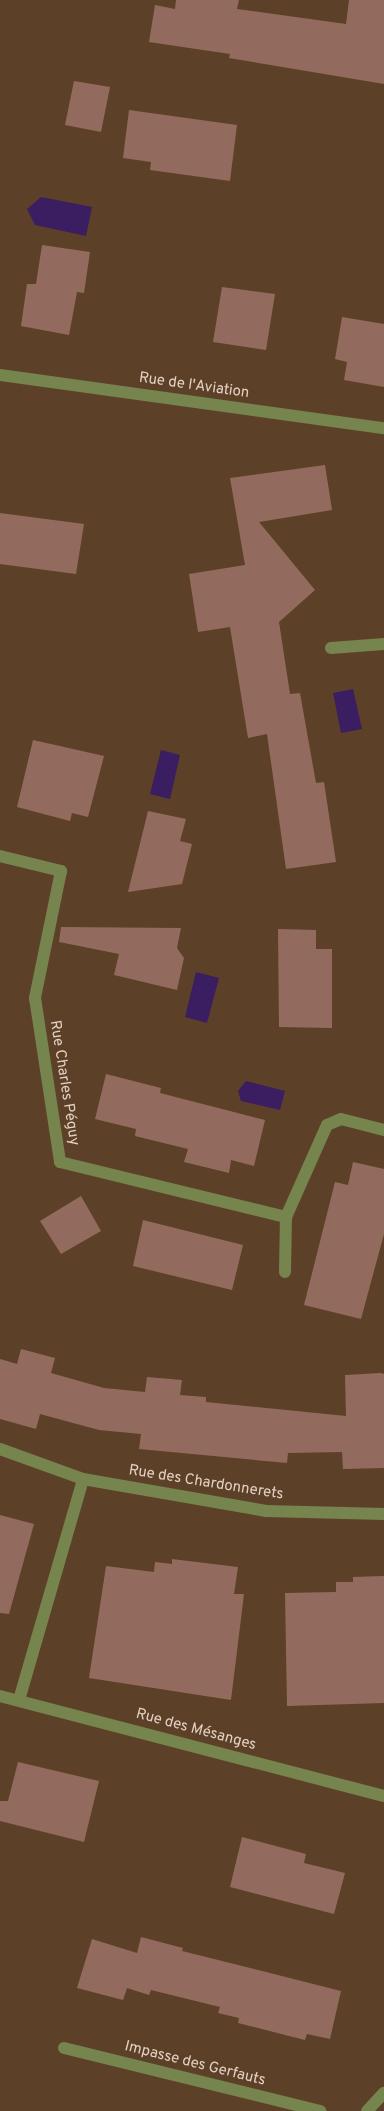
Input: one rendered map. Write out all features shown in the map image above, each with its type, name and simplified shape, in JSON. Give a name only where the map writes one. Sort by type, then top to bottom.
[{"type":"street","name":"Rue de l'Aviation","points":[[0,375],[384,428]]},
{"type":"street","points":[[331,648],[384,644]]},
{"type":"street","name":"Rue Charles Péguy","points":[[0,856],[61,871],[35,998],[60,1162],[286,1217]]},
{"type":"street","points":[[285,1272],[286,1217],[327,1125],[341,1120],[384,1130]]},
{"type":"street","name":"Rue des Chardonnerets","points":[[0,1449],[84,1479],[266,1511],[384,1514]]},
{"type":"street","points":[[20,1700],[84,1479]]},
{"type":"street","name":"Rue des Mésanges","points":[[0,1696],[384,1796]]},
{"type":"street","name":"Impasse des Gerfauts","points":[[64,2048],[320,2111]]},
{"type":"street","points":[[367,2111],[384,2093]]},
{"type":"shaded area","points":[[41,197],[92,207],[86,236],[35,225],[27,209]]},
{"type":"shaded area","points":[[353,689],[362,729],[341,733],[333,693]]},
{"type":"shaded area","points":[[161,750],[180,755],[170,799],[150,794]]},
{"type":"shaded area","points":[[196,972],[219,978],[207,1023],[185,1017]]},
{"type":"shaded area","points":[[246,1081],[285,1091],[280,1110],[241,1101],[238,1091]]},
{"type":"building","points":[[176,0],[239,0],[237,9],[346,24],[349,0],[384,0],[384,84],[229,58],[230,54],[149,42],[155,5],[175,9]]},
{"type":"building","points":[[74,81],[110,87],[101,132],[65,125]]},
{"type":"building","points":[[129,110],[237,125],[230,181],[150,170],[151,162],[123,158]]},
{"type":"building","points":[[42,245],[90,252],[84,293],[77,292],[69,335],[21,326],[27,284],[36,284]]},
{"type":"building","points":[[222,287],[275,294],[266,350],[213,342]]},
{"type":"building","points":[[342,317],[384,324],[384,387],[344,380],[347,362],[335,359]]},
{"type":"building","points":[[325,465],[332,510],[259,522],[315,590],[279,622],[290,694],[300,693],[316,783],[324,782],[336,862],[286,869],[267,734],[248,738],[230,627],[198,632],[189,574],[245,565],[230,478]]},
{"type":"building","points":[[0,513],[84,524],[76,574],[0,564]]},
{"type":"building","points":[[33,740],[104,756],[88,817],[72,813],[70,821],[17,807]]},
{"type":"building","points":[[148,811],[186,819],[180,841],[192,844],[182,884],[128,892]]},
{"type":"building","points":[[61,927],[181,928],[177,948],[184,958],[177,990],[114,975],[119,954],[59,942]]},
{"type":"building","points":[[278,929],[316,930],[316,949],[332,949],[332,1028],[279,1027]]},
{"type":"building","points":[[106,1074],[161,1088],[160,1093],[265,1120],[254,1166],[231,1160],[229,1173],[184,1162],[188,1149],[135,1136],[136,1129],[95,1119]]},
{"type":"building","points":[[353,1162],[384,1169],[384,1234],[361,1319],[304,1305],[335,1182],[348,1185]]},
{"type":"building","points":[[81,1196],[101,1231],[61,1254],[40,1221]]},
{"type":"building","points":[[143,1220],[243,1245],[232,1290],[133,1266]]},
{"type":"building","points":[[21,1349],[55,1358],[51,1373],[104,1388],[145,1392],[147,1377],[182,1380],[180,1395],[206,1397],[206,1402],[346,1416],[345,1375],[381,1373],[384,1374],[384,1468],[343,1469],[342,1452],[288,1453],[287,1463],[139,1449],[141,1434],[99,1430],[40,1414],[36,1429],[0,1419],[0,1359],[17,1364]]},
{"type":"building","points":[[0,1515],[34,1524],[9,1614],[0,1613]]},
{"type":"building","points":[[172,1559],[238,1567],[234,1594],[244,1594],[231,1700],[89,1678],[106,1566],[154,1572],[155,1562],[172,1564]]},
{"type":"building","points":[[384,1576],[384,1703],[287,1706],[285,1593],[336,1592],[336,1582],[353,1582],[353,1577]]},
{"type":"building","points":[[18,1762],[99,1781],[84,1842],[0,1821],[0,1801],[8,1801]]},
{"type":"building","points":[[242,1837],[306,1854],[304,1863],[345,1873],[334,1914],[230,1887]]},
{"type":"building","points":[[141,1937],[183,1948],[182,1951],[341,1991],[330,2039],[307,2034],[305,2040],[238,2023],[239,2018],[218,2013],[220,2007],[151,1990],[149,1995],[127,1988],[123,2000],[77,1988],[92,1939],[137,1953]]}]
